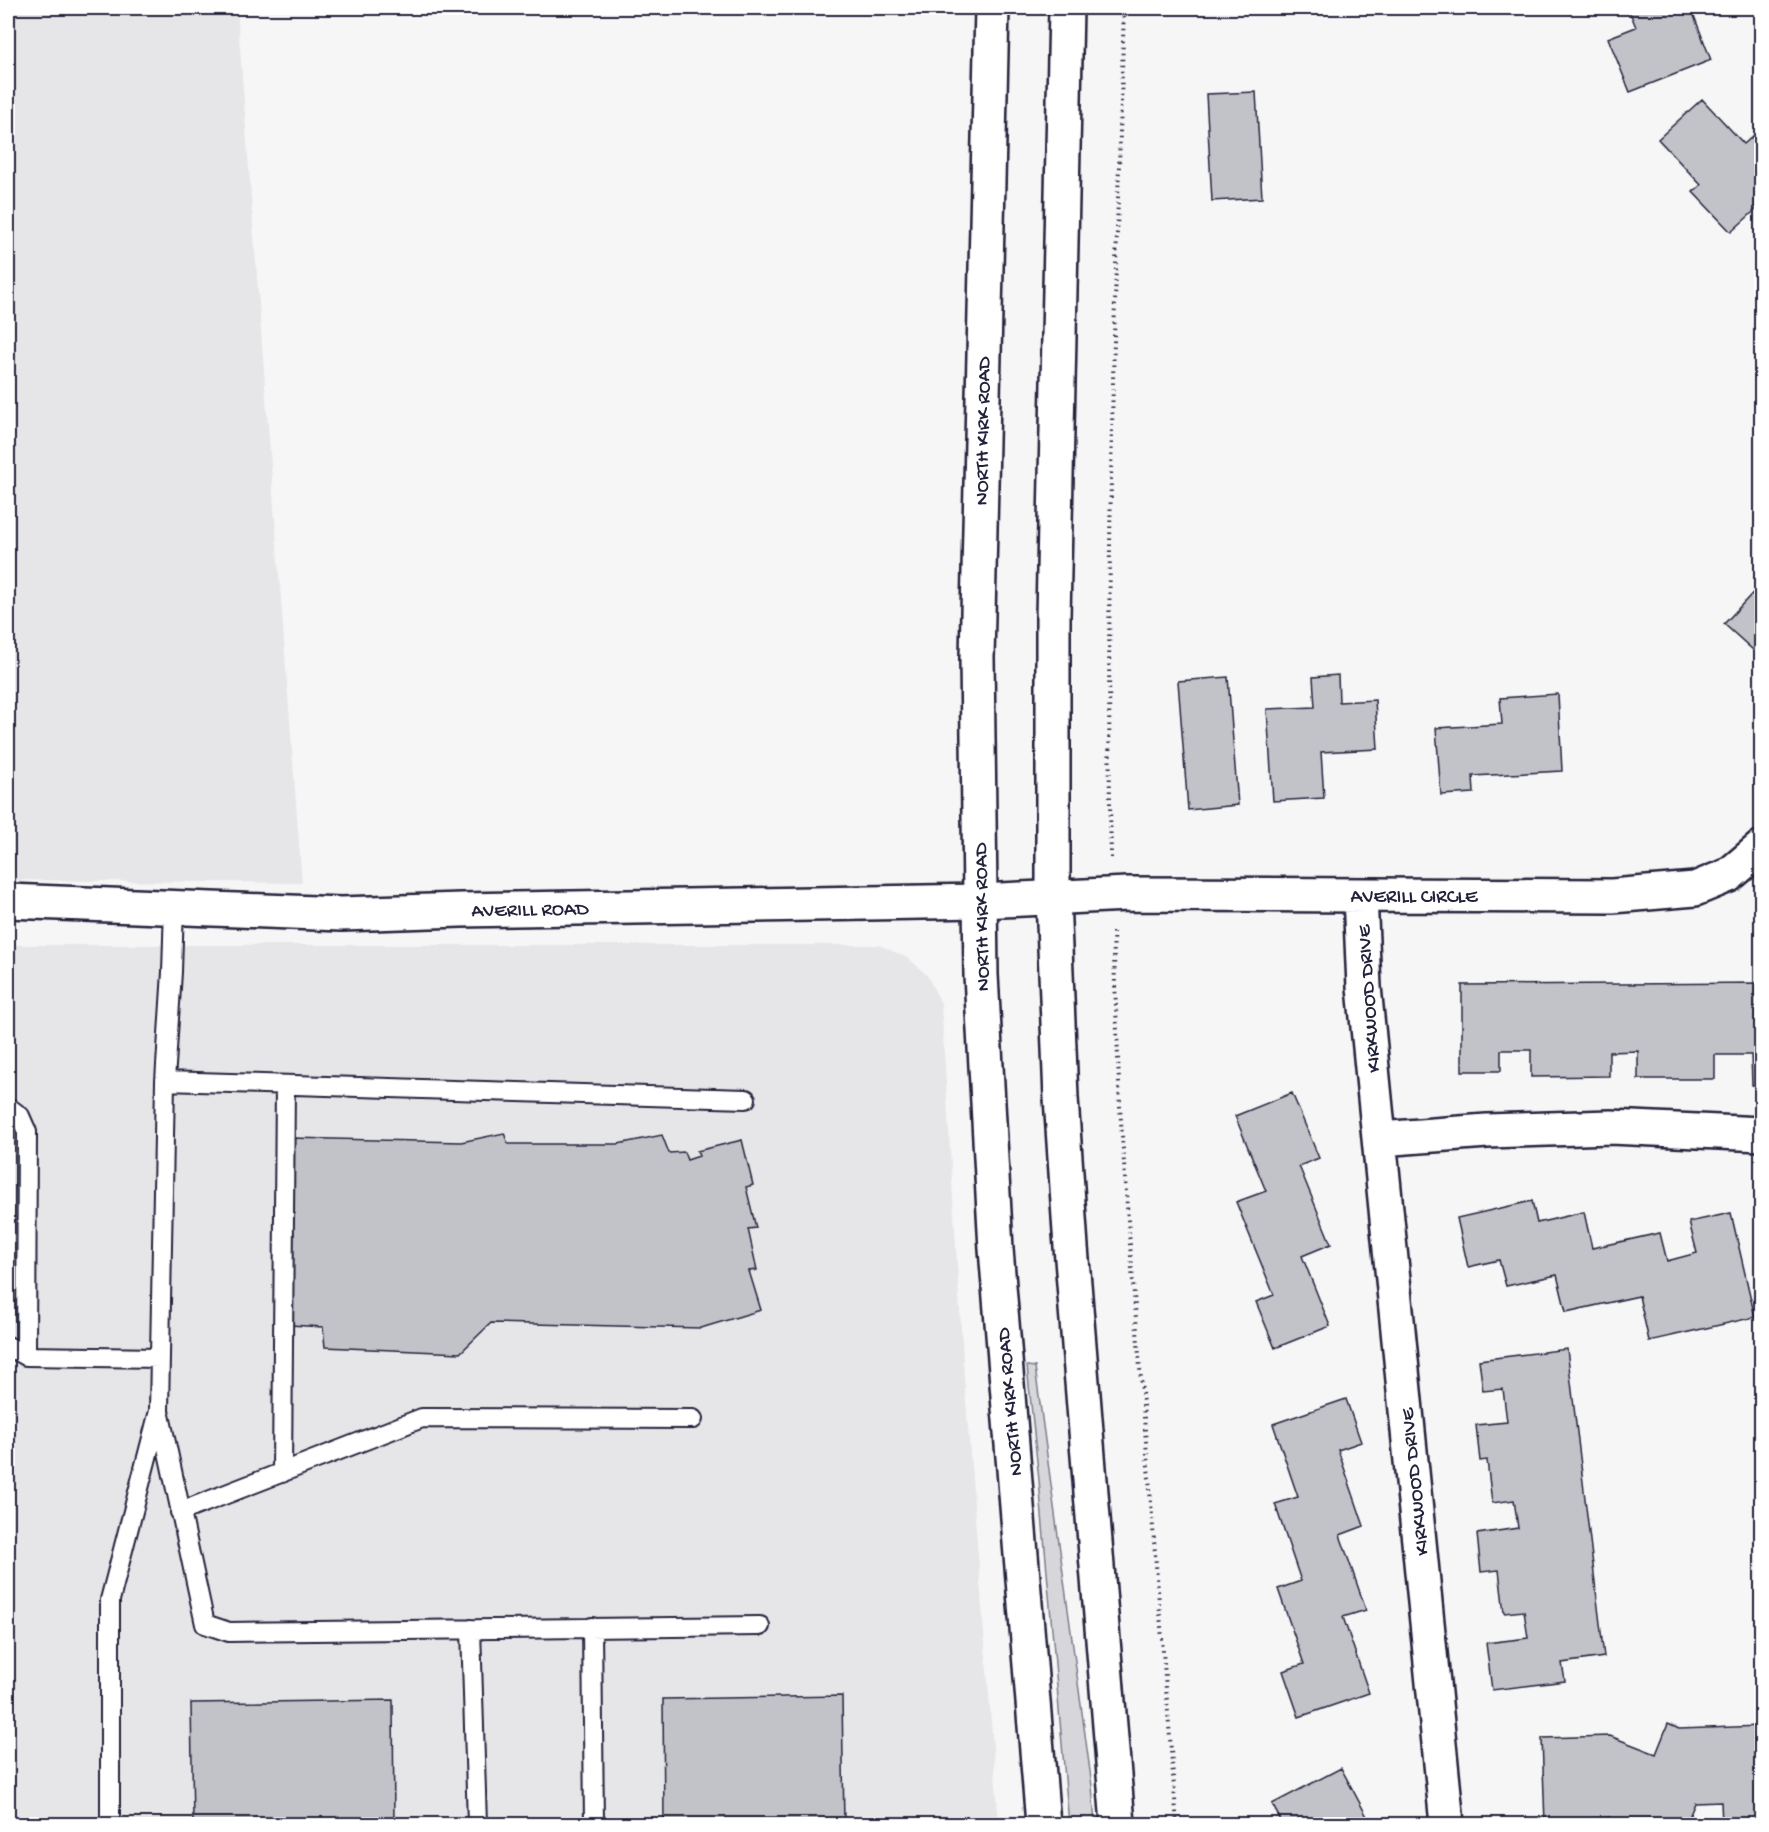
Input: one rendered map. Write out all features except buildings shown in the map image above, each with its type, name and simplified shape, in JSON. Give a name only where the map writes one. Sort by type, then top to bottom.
[{"type":"main road","name":"NORTH KIRK ROAD","points":[[992,8],[977,646],[981,975],[996,1249],[1043,1824]]},
{"type":"main road","points":[[1066,8],[1053,617],[1053,898],[1061,1098],[1071,1247],[1118,1824]]},
{"type":"main road","name":"AVERILL CIRCLE","points":[[1053,898],[1128,894],[1612,896],[1695,889],[1728,875],[1761,847]]},
{"type":"main road","name":"KIRKWOOD DRIVE","points":[[1360,895],[1364,987],[1447,1824]]},
{"type":"main road","name":"AVERILL ROAD","points":[[8,901],[341,914],[473,909],[1053,898]]},
{"type":"main road","points":[[1380,1139],[1487,1131],[1611,1127],[1761,1134]]},
{"type":"lane","points":[[174,906],[165,1081],[159,1411],[205,1624],[229,1632],[759,1626]]},
{"type":"lane","points":[[165,1081],[746,1100]]},
{"type":"lane","points":[[282,1473],[285,1085]]},
{"type":"lane","points":[[8,1107],[20,1116],[27,1132],[26,1356]]},
{"type":"lane","points":[[8,1346],[26,1356],[160,1358]]},
{"type":"lane","points":[[110,1824],[110,1600],[159,1411]]},
{"type":"lane","points":[[180,1512],[422,1418],[693,1419]]},
{"type":"lane","points":[[592,1627],[594,1824]]},
{"type":"lane","points":[[471,1629],[477,1824]]},
{"type":"path","points":[[1110,846],[1108,694],[1111,416],[1124,8]]},
{"type":"path","points":[[1113,946],[1127,1197],[1177,1824]]},
{"type":"shaded area","points":[[8,8],[237,8],[302,883],[8,880]]},
{"type":"shaded area","points":[[8,945],[879,945],[908,958],[927,975],[941,1003],[964,1376],[999,1824],[8,1824]]},
{"type":"shaded area","points":[[1027,1366],[1035,1367],[1092,1786],[1095,1824],[1069,1824]]}]
